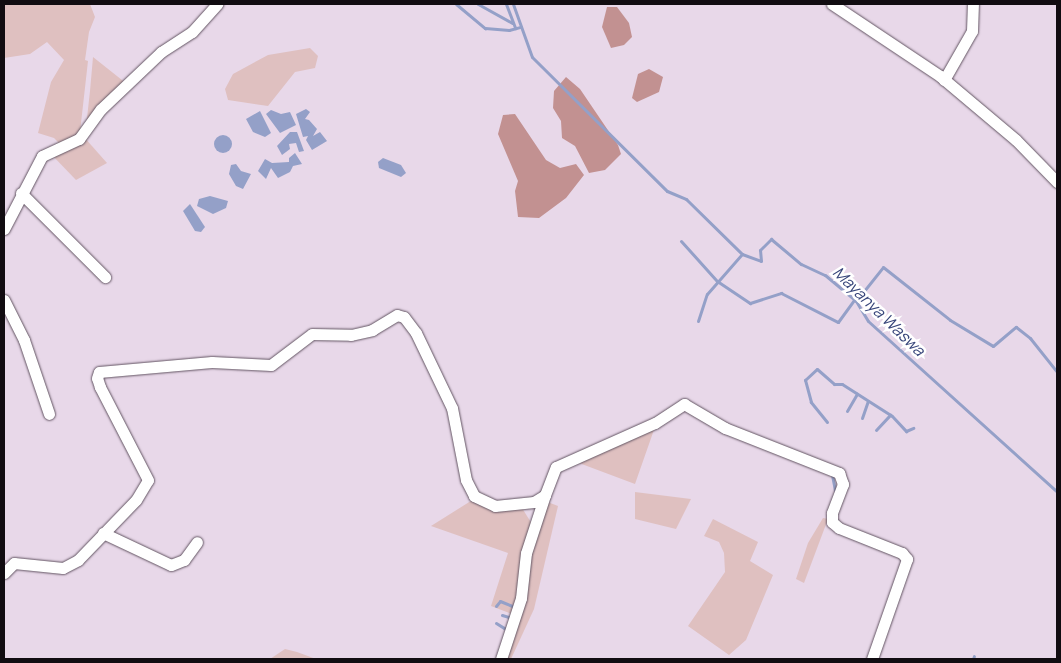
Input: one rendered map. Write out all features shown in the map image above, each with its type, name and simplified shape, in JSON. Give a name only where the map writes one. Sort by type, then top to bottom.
[{"type":"street","points":[[4,229],[36,163],[46,152],[79,139],[101,109],[161,52],[192,32],[217,4]]},
{"type":"street","points":[[832,4],[944,80],[1016,140],[1057,182]]},
{"type":"street","points":[[944,80],[972,31],[973,4]]},
{"type":"street","points":[[21,193],[106,277]]},
{"type":"street","points":[[4,300],[24,340],[50,414]]},
{"type":"street","points":[[4,573],[14,563],[51,568],[70,565],[136,500],[148,480],[100,387],[96,378],[99,372],[212,362],[271,366],[312,334],[351,335],[372,330],[392,315],[404,317],[416,333],[452,408],[466,480],[474,496],[495,506],[522,506],[544,495]]},
{"type":"street","points":[[501,659],[522,598],[526,554],[544,495],[556,467],[655,423],[684,404],[725,428],[834,471],[841,477],[843,484],[832,513],[832,522],[839,528],[902,553],[906,559],[872,659]]},
{"type":"street","points":[[522,506],[533,518],[535,526]]},
{"type":"street","points":[[102,533],[170,565],[184,560],[197,542]]},
{"type":"shaded area","points":[[4,4],[90,4],[95,17],[89,32],[85,60],[88,61],[80,132],[61,145],[54,138],[38,133],[51,82],[64,60],[47,42],[30,54],[4,58]]},
{"type":"shaded area","points":[[607,7],[617,7],[629,23],[632,37],[624,45],[611,48],[602,27]]},
{"type":"shaded area","points":[[310,48],[318,56],[315,68],[295,72],[268,106],[228,100],[225,89],[233,74],[268,55]]},
{"type":"shaded area","points":[[93,57],[127,84],[86,127],[90,91]]},
{"type":"shaded area","points":[[649,69],[663,77],[659,92],[637,102],[632,98],[638,74]]},
{"type":"shaded area","points":[[566,77],[580,89],[618,145],[621,154],[605,170],[589,173],[575,146],[562,138],[561,121],[553,108],[554,91]]},
{"type":"shaded area","points":[[515,114],[546,160],[560,168],[576,164],[584,175],[566,198],[539,218],[518,217],[515,191],[518,181],[498,134],[503,115]]},
{"type":"shaded area","points":[[84,137],[107,163],[76,180],[50,153]]},
{"type":"shaded area","points":[[656,424],[635,484],[579,463],[597,454]]},
{"type":"shaded area","points":[[635,492],[691,499],[676,529],[635,519]]},
{"type":"shaded area","points":[[474,499],[522,508],[532,524],[515,615],[491,606],[508,553],[431,526]]},
{"type":"shaded area","points":[[545,501],[558,506],[534,609],[511,659],[503,659]]},
{"type":"shaded area","points":[[823,518],[828,519],[804,583],[796,579],[808,543]]},
{"type":"shaded area","points":[[713,519],[758,542],[750,561],[773,575],[746,640],[729,655],[688,626],[725,572],[724,553],[719,542],[704,536]]},
{"type":"shaded area","points":[[285,649],[297,652],[316,659],[270,659]]},
{"type":"water","points":[[306,109],[310,112],[305,119],[309,120],[317,129],[313,136],[320,132],[327,141],[312,150],[306,140],[308,136],[303,137],[296,114]]},
{"type":"water","points":[[271,110],[281,114],[290,112],[296,125],[280,133],[266,114]]},
{"type":"water","points":[[260,111],[271,133],[265,137],[253,132],[246,119]]},
{"type":"water","points":[[290,132],[297,132],[304,151],[299,152],[296,143],[289,144],[290,149],[282,155],[277,146]]},
{"type":"water","points":[[219,135],[227,135],[232,140],[230,151],[219,153],[214,148],[214,140]]},
{"type":"water","points":[[295,153],[302,164],[293,166],[290,172],[278,178],[271,168],[266,179],[258,171],[265,159],[272,163],[289,162],[289,158]]},
{"type":"water","points":[[383,158],[401,165],[406,173],[401,177],[379,168],[378,162]]},
{"type":"water","points":[[236,164],[241,171],[251,174],[243,189],[236,186],[229,174],[231,165]]},
{"type":"water","points":[[210,196],[228,201],[226,208],[213,214],[197,206],[199,199]]},
{"type":"water","points":[[190,204],[205,227],[201,232],[195,231],[183,211]]},
{"type":"waterway","points":[[456,4],[485,28],[509,30],[520,27]]},
{"type":"waterway","points":[[478,4],[512,23]]},
{"type":"waterway","points":[[506,4],[515,28]]},
{"type":"waterway","name":"Mayanya Waswa","points":[[513,4],[532,57],[667,191],[686,199],[742,254],[761,261],[760,250],[771,239],[801,264],[825,275],[856,301],[868,321],[1057,492]]},
{"type":"waterway","points":[[681,241],[717,281],[750,303],[781,293],[838,322],[854,300]]},
{"type":"waterway","points":[[698,321],[707,294],[742,254]]},
{"type":"waterway","points":[[856,301],[883,267],[950,320],[993,346],[1016,327],[1030,338],[1057,372]]},
{"type":"waterway","points":[[827,422],[811,402],[805,380],[817,369],[834,384],[842,384],[892,416],[906,431],[913,428]]},
{"type":"waterway","points":[[847,411],[857,394]]},
{"type":"waterway","points":[[862,418],[868,401]]},
{"type":"waterway","points":[[876,430],[890,415]]},
{"type":"waterway","points":[[832,475],[835,490]]},
{"type":"waterway","points":[[496,606],[500,601],[515,607]]},
{"type":"waterway","points":[[502,615],[512,618]]},
{"type":"waterway","points":[[496,623],[507,630]]}]
